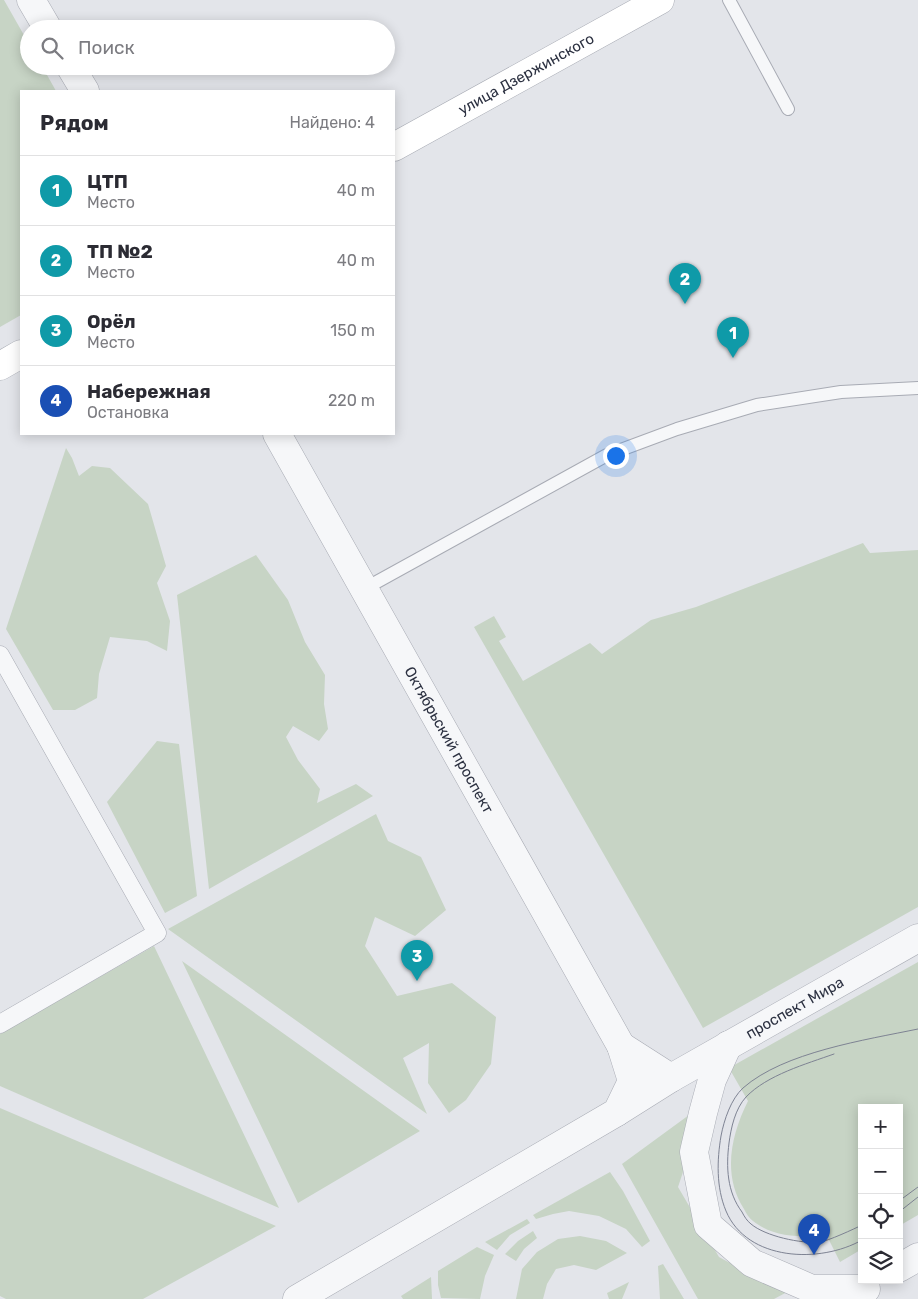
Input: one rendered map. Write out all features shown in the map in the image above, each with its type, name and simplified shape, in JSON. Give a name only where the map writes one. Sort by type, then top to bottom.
[{"type":"main road","name":"улица Дзержинского","points":[[395,146],[660,0]]},
{"type":"main road","points":[[0,366],[20,355]]},
{"type":"street","points":[[34,1],[44,20]]},
{"type":"street","points":[[75,75],[84,90]]},
{"type":"street","name":"Октябрьский проспект","points":[[278,435],[621,1046],[632,1081],[617,1112]]},
{"type":"street","points":[[0,655],[157,933],[0,1024]]},
{"type":"street","name":"проспект Мира","points":[[298,1299],[617,1112],[671,1078],[918,938]]},
{"type":"street","points":[[728,1045],[712,1080],[694,1152],[708,1225],[752,1263],[812,1289],[864,1289]]},
{"type":"street","points":[[621,1046],[671,1078]]},
{"type":"street","points":[[903,1266],[918,1257]]},
{"type":"lane","points":[[729,0],[788,109]]},
{"type":"lane","points":[[364,589],[607,455],[677,429],[757,405],[841,392],[918,388]]},
{"type":"green space","points":[[0,0],[4,0],[20,28],[20,75],[47,75],[55,90],[20,90],[20,316],[0,327]]},
{"type":"green space","points":[[66,448],[79,476],[92,466],[110,468],[148,504],[166,566],[157,583],[170,621],[167,651],[147,641],[110,637],[99,674],[97,698],[75,710],[53,710],[6,629]]},
{"type":"green space","points":[[863,543],[870,553],[918,550],[918,907],[703,1028],[474,627],[494,616],[506,637],[499,641],[523,681],[590,643],[602,654],[651,620],[696,607]]},
{"type":"green space","points":[[256,555],[288,600],[305,642],[325,675],[324,704],[328,729],[319,741],[293,726],[286,737],[298,760],[320,789],[317,803],[356,784],[373,796],[209,889],[177,595]]},
{"type":"green space","points":[[157,741],[179,744],[197,896],[165,913],[107,802]]},
{"type":"green space","points":[[376,814],[388,841],[421,857],[446,910],[415,936],[375,917],[365,946],[397,996],[452,983],[496,1017],[491,1064],[466,1100],[449,1113],[428,1083],[429,1043],[403,1058],[427,1114],[168,929]]},
{"type":"green space","points":[[154,946],[279,1208],[0,1086],[0,1034]]},
{"type":"green space","points":[[182,961],[420,1131],[298,1203]]},
{"type":"green space","points":[[918,962],[918,1215],[903,1224],[903,1104],[858,1104],[858,1251],[840,1262],[827,1236],[788,1235],[770,1231],[752,1220],[737,1196],[731,1169],[733,1141],[748,1101],[729,1068]]},
{"type":"green space","points":[[0,1108],[276,1226],[143,1299],[6,1299],[0,1296]]},
{"type":"green space","points":[[689,1115],[680,1150],[684,1169],[678,1187],[719,1257],[772,1286],[789,1291],[774,1299],[698,1299],[622,1164]]},
{"type":"green space","points":[[610,1172],[623,1191],[650,1241],[642,1247],[626,1229],[599,1216],[569,1211],[536,1219],[533,1215]]},
{"type":"green space","points":[[527,1219],[530,1223],[510,1235],[497,1250],[485,1242]]},
{"type":"green space","points":[[533,1231],[537,1238],[524,1249],[516,1261],[505,1254],[518,1241]]},
{"type":"green space","points":[[580,1236],[606,1241],[627,1253],[596,1270],[574,1265],[556,1269],[547,1284],[543,1299],[516,1299],[522,1269],[537,1252],[558,1239]]},
{"type":"green space","points":[[477,1247],[494,1255],[485,1276],[480,1299],[441,1298],[438,1285],[438,1271]]},
{"type":"green space","points":[[663,1264],[684,1299],[660,1299],[658,1266]]},
{"type":"green space","points":[[431,1277],[432,1299],[403,1299],[401,1296]]},
{"type":"green space","points":[[629,1282],[622,1299],[609,1299],[607,1293]]},
{"type":"tram line","points":[[858,1242],[845,1248],[826,1253],[806,1255],[786,1253],[767,1248],[750,1240],[736,1228],[726,1211],[720,1193],[718,1164],[724,1123],[732,1104],[743,1088],[780,1065],[826,1049],[918,1029]]},
{"type":"tram line","points":[[834,1054],[776,1076],[746,1097],[736,1113],[731,1131],[728,1161],[729,1179],[733,1196],[747,1220],[765,1232],[803,1242],[820,1242],[858,1227]]},
{"type":"tram line","points":[[903,1198],[918,1187]]},
{"type":"tram line","points":[[903,1209],[918,1197]]},
{"type":"place","name":"ТП №2","points":[[685,304]]},
{"type":"place","name":"ЦТП","points":[[733,358]]},
{"type":"place","name":"Орёл","points":[[417,981]]},
{"type":"place","name":"Набережная","points":[[814,1255]]}]
